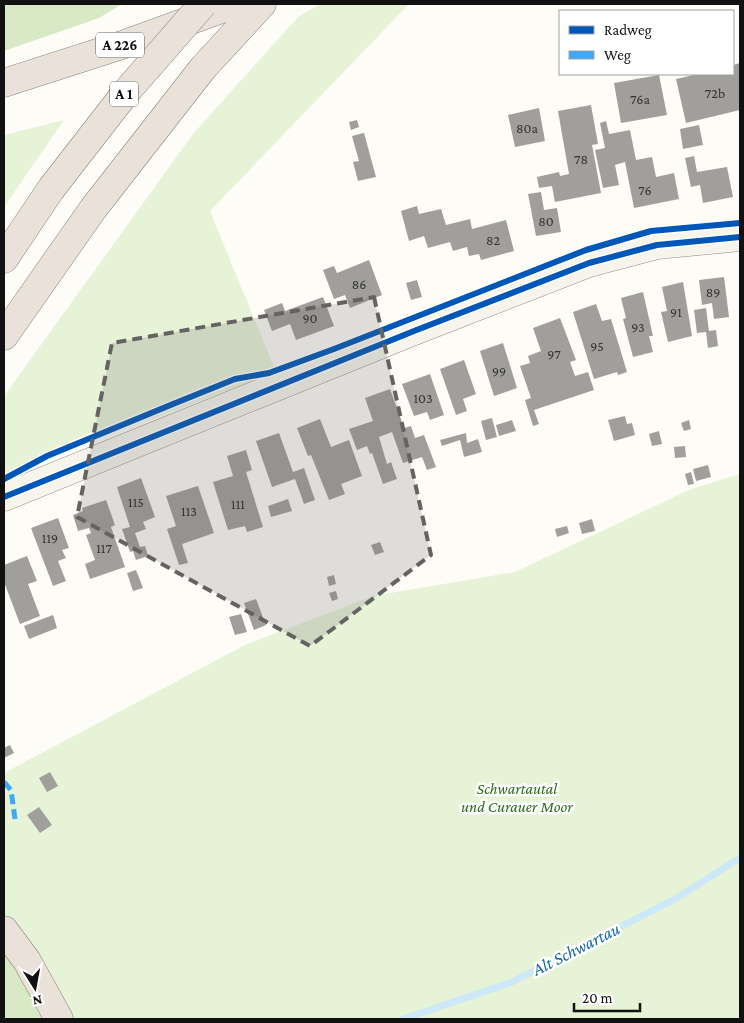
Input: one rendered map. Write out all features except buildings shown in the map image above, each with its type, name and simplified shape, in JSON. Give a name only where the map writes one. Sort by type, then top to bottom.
[{"type":"highway","name":"A 1","points":[[4,260],[51,189],[127,90],[203,4]]},
{"type":"highway","name":"A 226","points":[[4,84],[125,44],[235,4]]},
{"type":"highway","points":[[4,336],[94,209],[203,68],[262,4]]},
{"type":"highway","points":[[4,930],[27,961],[59,1019]]},
{"type":"highway","points":[[4,950],[35,998],[44,1019]]},
{"type":"street","points":[[4,497],[414,331],[589,263],[658,245],[740,237]]},
{"type":"highlighted area","points":[[374,297],[431,555],[310,646],[77,517],[112,343]]},
{"type":"green space","points":[[4,4],[122,4],[99,18],[4,51]]},
{"type":"green space","points":[[320,4],[409,4],[210,211],[276,372],[4,474],[4,396],[193,134],[298,17]]},
{"type":"green space","points":[[64,120],[4,207],[4,135]]},
{"type":"green space","name":"Schwartautal und Curauer Moor","points":[[740,474],[740,1019],[51,1019],[4,941],[4,773],[245,645],[373,596],[515,572],[691,489]]},
{"type":"green space","points":[[4,941],[51,1019],[4,1019]]},
{"type":"waterway","name":"Alt Schwartau","points":[[403,1019],[512,982],[675,899],[740,858]]},
{"type":"marked path","points":[[4,782],[11,790],[15,819]]},
{"type":"cycle path","points":[[4,479],[47,456],[235,379],[269,373],[586,250],[651,231],[740,223]]},
{"type":"cycle path","points":[[4,497],[414,331],[589,263],[657,245],[740,237]]}]
